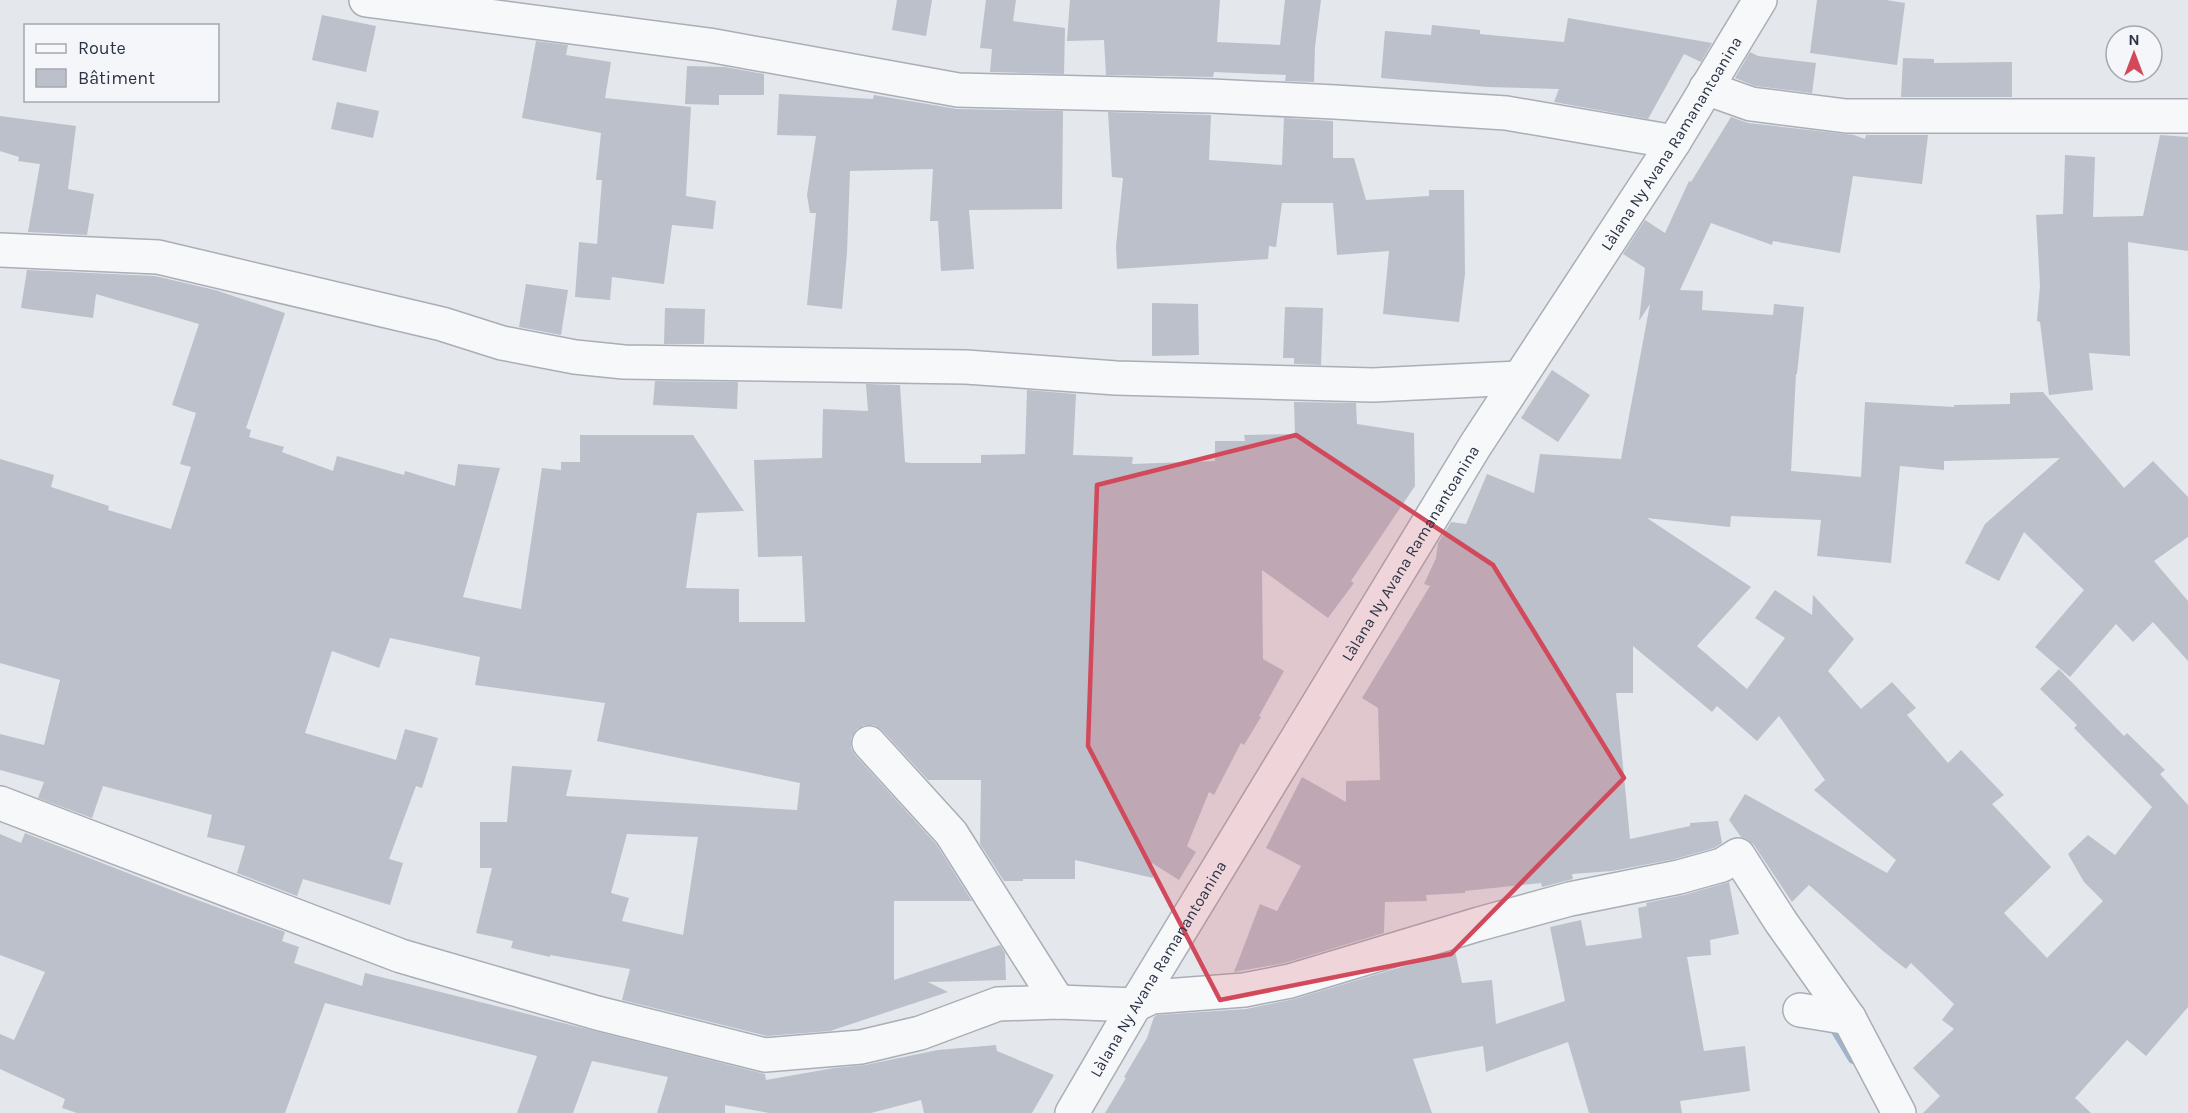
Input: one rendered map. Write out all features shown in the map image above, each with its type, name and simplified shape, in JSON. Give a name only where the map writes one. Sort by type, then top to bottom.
[{"type":"street","points":[[366,0],[709,45],[958,90],[1245,98],[1506,113],[1674,142]]},
{"type":"street","name":"Làlana Ny Avana Ramanantoanina","points":[[1072,1113],[1135,1005],[1475,446],[1674,142],[1760,0]]},
{"type":"street","points":[[1706,88],[1751,104],[1846,117],[2188,116]]},
{"type":"street","points":[[0,250],[158,257],[442,324],[502,343],[575,357],[624,362],[966,367],[1116,378],[1373,385],[1519,378]]},
{"type":"street","points":[[869,743],[951,833],[1058,1002]]},
{"type":"street","points":[[0,803],[401,956],[597,1013],[765,1055],[861,1047],[920,1033],[998,1004],[1058,1002],[1135,1005],[1152,997],[1244,990],[1290,981],[1570,899],[1679,877],[1722,865],[1738,855],[1780,922],[1849,1018],[1899,1113]]},
{"type":"street","points":[[1800,1010],[1849,1018]]},
{"type":"highlighted area","points":[[1296,435],[1493,565],[1624,778],[1451,954],[1220,1000],[1088,746],[1097,485]]},
{"type":"building","points":[[897,0],[932,0],[926,36],[892,30]]},
{"type":"building","points":[[986,0],[1016,0],[1013,21],[1065,28],[1064,74],[990,72],[992,49],[980,48]]},
{"type":"building","points":[[1070,0],[1220,0],[1217,42],[1280,45],[1285,0],[1321,0],[1315,47],[1314,82],[1285,81],[1286,75],[1214,72],[1213,77],[1106,75],[1104,40],[1067,41]]},
{"type":"building","points":[[1817,0],[1886,0],[1905,3],[1897,65],[1810,53]]},
{"type":"building","points":[[322,15],[376,26],[366,72],[312,60]]},
{"type":"building","points":[[1568,18],[1712,43],[1701,62],[1684,54],[1648,119],[1554,102],[1559,89],[1487,87],[1381,78],[1385,31],[1431,35],[1432,25],[1480,30],[1480,34],[1564,42]]},
{"type":"building","points":[[536,41],[568,45],[566,55],[611,62],[605,98],[691,107],[686,196],[716,201],[713,229],[672,225],[664,284],[612,277],[610,300],[575,297],[579,242],[597,244],[602,180],[596,180],[601,133],[522,118]]},
{"type":"building","points":[[1750,52],[1758,56],[1816,63],[1812,93],[1755,86],[1735,78]]},
{"type":"building","points":[[1903,58],[1934,59],[1934,63],[2012,62],[2012,97],[1901,97]]},
{"type":"building","points":[[687,66],[725,67],[764,74],[764,95],[719,95],[719,105],[685,104]]},
{"type":"building","points":[[779,94],[873,99],[874,95],[957,109],[1063,111],[1062,209],[969,210],[974,269],[941,271],[938,221],[930,221],[933,169],[850,171],[842,309],[807,305],[816,213],[810,213],[807,195],[816,136],[777,135]]},
{"type":"building","points":[[337,102],[379,111],[373,138],[331,129]]},
{"type":"building","points":[[1108,112],[1211,115],[1209,160],[1282,165],[1284,118],[1333,121],[1333,158],[1354,158],[1366,200],[1429,196],[1429,190],[1464,190],[1465,274],[1459,322],[1383,314],[1389,251],[1337,255],[1333,203],[1282,203],[1276,247],[1269,246],[1268,259],[1117,269],[1116,246],[1123,178],[1112,177]]},
{"type":"building","points":[[0,116],[76,126],[68,189],[94,194],[87,235],[28,232],[40,164],[18,161],[19,157],[0,151]]},
{"type":"building","points":[[1731,117],[1748,123],[1854,135],[1865,139],[1866,135],[1928,135],[1922,184],[1853,176],[1840,253],[1773,241],[1772,245],[1711,223],[1680,290],[1703,291],[1702,310],[1773,315],[1774,304],[1804,307],[1796,374],[1791,471],[1861,477],[1865,402],[1954,407],[1954,405],[2010,404],[2010,393],[2043,392],[2124,488],[2153,461],[2188,497],[2188,537],[2154,561],[2188,601],[2188,661],[2153,622],[2133,642],[2116,624],[2070,677],[2035,647],[2084,590],[2024,532],[1999,581],[1965,563],[1985,524],[2060,458],[1944,461],[1944,470],[1900,466],[1891,563],[1817,556],[1821,520],[1731,516],[1730,527],[1647,518],[1751,587],[1697,646],[1747,689],[1785,638],[1755,618],[1775,590],[1812,615],[1813,595],[1854,639],[1828,671],[1861,709],[1892,682],[1916,708],[1907,715],[1948,763],[1961,750],[2004,795],[1992,804],[2051,867],[2004,913],[2047,958],[2103,901],[2084,882],[2068,854],[2088,835],[2115,855],[2152,807],[2074,728],[2077,725],[2040,689],[2059,669],[2124,736],[2127,733],[2165,770],[2160,774],[2188,805],[2188,1007],[2146,1056],[2127,1040],[2075,1098],[2091,1113],[1923,1113],[1940,1096],[1913,1068],[1954,1029],[1942,1020],[1954,1004],[1911,963],[1906,969],[1809,885],[1792,902],[1754,845],[1741,837],[1729,820],[1745,794],[1887,873],[1896,860],[1814,790],[1825,780],[1779,716],[1757,741],[1717,706],[1712,712],[1633,646],[1633,693],[1616,693],[1630,839],[1690,826],[1690,823],[1718,821],[1722,843],[1714,848],[1675,859],[1612,871],[1572,874],[1573,879],[1542,887],[1541,883],[1465,891],[1465,893],[1426,895],[1427,901],[1385,902],[1384,933],[1285,963],[1234,972],[1260,904],[1277,911],[1301,866],[1266,848],[1302,777],[1346,802],[1346,781],[1380,780],[1378,708],[1362,698],[1430,586],[1424,584],[1436,558],[1438,543],[1451,522],[1466,524],[1487,474],[1534,493],[1540,454],[1621,459],[1650,304],[1639,321],[1645,268],[1623,254],[1645,220],[1665,233],[1689,181],[1691,182]]},
{"type":"building","points":[[2160,135],[2188,137],[2188,251],[2128,242],[2130,356],[2089,353],[2093,390],[2049,395],[2040,322],[2037,321],[2040,286],[2036,215],[2063,214],[2065,155],[2095,157],[2093,217],[2143,216]]},
{"type":"building","points":[[27,270],[155,276],[215,290],[285,313],[246,428],[251,430],[249,437],[284,447],[282,452],[333,471],[337,456],[404,475],[405,471],[455,486],[458,464],[500,468],[463,597],[521,609],[542,468],[561,470],[561,462],[580,462],[580,435],[693,435],[744,511],[697,513],[686,588],[739,589],[739,622],[805,622],[802,556],[758,557],[754,460],[822,458],[823,409],[868,411],[866,384],[900,385],[905,462],[911,463],[981,463],[981,455],[1025,454],[1027,390],[1076,394],[1073,455],[1133,457],[1132,464],[1215,461],[1215,441],[1245,441],[1244,435],[1295,434],[1294,402],[1356,403],[1357,424],[1414,433],[1415,486],[1351,581],[1354,583],[1328,618],[1262,570],[1263,659],[1284,671],[1259,716],[1261,717],[1244,745],[1241,743],[1214,795],[1209,792],[1187,846],[1196,852],[1179,880],[1152,863],[1153,878],[1075,860],[1075,879],[1004,881],[980,844],[981,780],[928,780],[882,730],[874,725],[864,725],[857,729],[851,738],[851,748],[855,755],[936,844],[972,901],[894,901],[894,980],[1000,945],[1005,953],[1006,980],[928,982],[948,992],[830,1031],[767,1036],[622,1000],[630,969],[550,955],[550,957],[511,948],[513,941],[476,933],[492,868],[480,868],[480,822],[507,822],[512,766],[572,770],[566,796],[797,810],[800,783],[597,741],[605,703],[475,685],[480,657],[390,638],[379,668],[332,651],[305,733],[396,760],[405,729],[438,738],[422,788],[416,786],[389,859],[403,863],[390,905],[303,879],[297,896],[237,873],[245,846],[207,837],[212,815],[103,786],[92,818],[38,798],[44,782],[0,770],[0,734],[44,745],[60,680],[0,663],[0,459],[54,475],[51,487],[109,506],[108,510],[171,529],[191,467],[180,464],[196,413],[172,405],[199,324],[96,294],[93,318],[21,308]],"holes":[[[627,834],[698,837],[683,935],[622,921],[629,898],[611,893]]]},
{"type":"building","points":[[526,284],[568,290],[561,335],[519,327]]},
{"type":"building","points":[[1152,303],[1198,304],[1199,355],[1152,356]]},
{"type":"building","points":[[1285,307],[1323,308],[1321,365],[1294,364],[1294,358],[1283,358]]},
{"type":"building","points":[[665,308],[705,309],[704,344],[664,344]]},
{"type":"building","points":[[1552,370],[1590,395],[1558,442],[1521,418]]},
{"type":"building","points":[[655,381],[738,382],[737,409],[653,405]]},
{"type":"building","points":[[25,833],[285,932],[282,941],[299,947],[294,963],[362,986],[365,973],[765,1074],[766,1080],[865,1065],[938,1050],[996,1045],[997,1051],[1054,1075],[1032,1113],[924,1113],[921,1100],[871,1113],[769,1113],[725,1105],[725,1113],[657,1113],[668,1077],[592,1061],[573,1113],[517,1113],[537,1056],[325,1003],[285,1113],[77,1113],[62,1108],[65,1099],[0,1069],[0,1034],[14,1040],[45,972],[0,955],[0,834],[21,843]]},
{"type":"building","points":[[1729,882],[1739,934],[1710,940],[1711,955],[1687,957],[1704,1051],[1745,1046],[1750,1091],[1680,1101],[1682,1113],[1589,1113],[1568,1042],[1486,1072],[1483,1046],[1413,1059],[1432,1113],[1105,1113],[1126,1078],[1124,1077],[1147,1038],[1154,1017],[1157,1015],[1246,1009],[1294,999],[1455,951],[1462,983],[1492,980],[1496,1024],[1565,1001],[1550,927],[1581,920],[1586,946],[1642,938],[1638,908],[1647,906],[1646,903]]},
{"type":"waterway","points":[[1830,1021],[1853,1059]]}]
